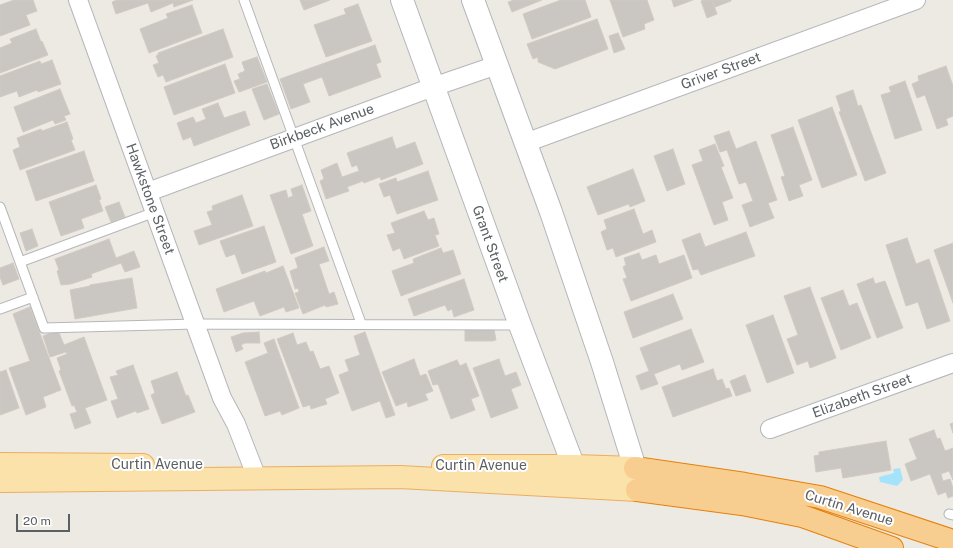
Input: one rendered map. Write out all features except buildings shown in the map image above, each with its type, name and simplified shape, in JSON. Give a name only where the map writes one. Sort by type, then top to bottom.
[{"type":"highway","name":"Curtin Avenue","points":[[635,468],[745,484],[820,497],[953,541]]},
{"type":"highway","name":"Curtin Avenue","points":[[637,490],[742,504],[802,516],[892,548]]},
{"type":"main road","name":"Curtin Avenue","points":[[0,464],[400,477],[637,490]]},
{"type":"main road","name":"Curtin Avenue","points":[[0,481],[247,472],[574,466],[635,468]]},
{"type":"street","name":"Hawkstone Street","points":[[78,0],[222,398],[227,426],[247,472]]},
{"type":"street","name":"Grant Street","points":[[402,0],[520,325],[581,486]]},
{"type":"street","points":[[473,0],[551,212],[602,362],[635,468],[637,490]]},
{"type":"street","name":"Griver Street","points":[[525,143],[916,0]]},
{"type":"street","name":"Birkbeck Avenue","points":[[148,192],[294,137],[497,65]]},
{"type":"street","name":"Elizabeth Street","points":[[770,429],[953,363]]},
{"type":"lane","points":[[244,0],[361,323]]},
{"type":"lane","points":[[0,207],[44,328],[196,324],[361,323],[520,325]]},
{"type":"lane","points":[[20,262],[155,212]]},
{"type":"lane","points":[[0,309],[32,297]]},
{"type":"water","points":[[900,468],[903,480],[897,486],[880,482],[879,477],[894,473],[893,469]]}]
